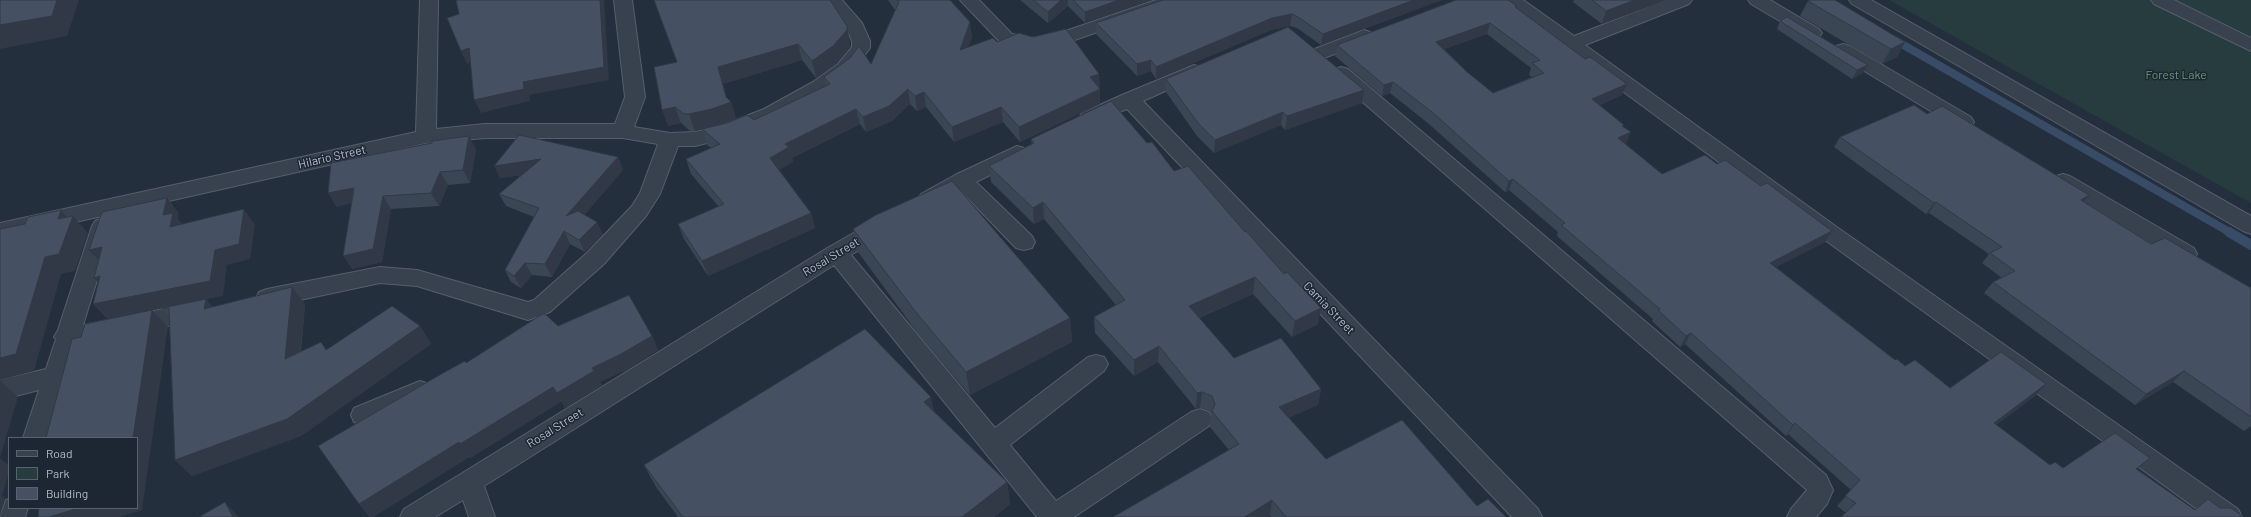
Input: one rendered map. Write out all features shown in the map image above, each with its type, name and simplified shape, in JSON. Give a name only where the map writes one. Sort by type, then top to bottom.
[{"type":"street","points":[[426,136],[429,0]]},
{"type":"street","points":[[623,0],[635,97],[623,131]]},
{"type":"street","name":"Hilario Street","points":[[0,231],[426,136],[485,131],[623,131],[670,140],[695,139],[724,132],[778,109],[820,86],[845,68],[861,48],[861,41],[853,23],[832,0]]},
{"type":"street","points":[[969,0],[1006,38],[1034,44],[1054,41],[1173,0]]},
{"type":"street","points":[[1512,0],[1826,230],[2229,517]]},
{"type":"street","points":[[1571,44],[1683,0]]},
{"type":"street","points":[[1757,0],[1981,132]]},
{"type":"street","points":[[1858,0],[2251,226]]},
{"type":"street","points":[[2160,0],[2251,45]]},
{"type":"street","points":[[1383,29],[1312,49],[1817,483],[1820,490],[1818,496],[1800,517]]},
{"type":"street","points":[[1074,126],[1129,99],[1214,62]]},
{"type":"street","name":"Camia Street","points":[[1129,99],[1529,517]]},
{"type":"street","points":[[246,302],[380,275],[417,278],[528,312],[535,310],[542,306],[596,258],[639,211],[650,194],[670,140]]},
{"type":"street","name":"Rosal Street","points":[[413,517],[837,253],[962,180],[1032,146]]},
{"type":"street","points":[[2048,172],[2204,265]]},
{"type":"street","points":[[962,180],[1024,242]]},
{"type":"street","points":[[36,437],[66,337],[108,208]]},
{"type":"street","points":[[837,253],[1053,517],[1200,419]]},
{"type":"street","points":[[66,337],[214,308]]},
{"type":"street","points":[[518,331],[535,310]]},
{"type":"street","points":[[993,444],[1096,364]]},
{"type":"street","points":[[0,390],[54,377]]},
{"type":"street","points":[[363,415],[441,382]]},
{"type":"street","points":[[469,482],[482,517]]},
{"type":"green space","name":"Forest Lake","points":[[1889,0],[2251,0],[2251,203]]},
{"type":"building","points":[[0,0],[57,0],[52,16],[0,25]]},
{"type":"building","points":[[456,0],[600,0],[604,67],[523,82],[524,89],[474,100],[469,48],[461,51],[447,18],[459,14]]},
{"type":"building","points":[[654,0],[830,0],[847,26],[847,30],[833,46],[812,61],[798,44],[718,67],[726,97],[731,102],[712,109],[684,114],[675,107],[662,110],[654,67],[677,62]]},
{"type":"building","points":[[897,0],[950,0],[970,22],[960,50],[993,38],[997,42],[1019,33],[1033,37],[1066,29],[1099,74],[1090,77],[1100,89],[1019,127],[1001,107],[952,127],[924,92],[915,96],[908,89],[889,106],[863,117],[856,109],[785,144],[789,147],[770,158],[811,213],[702,261],[678,224],[724,204],[686,159],[720,144],[702,129],[727,123],[747,115],[754,120],[830,84],[824,77],[850,58],[859,46],[871,64],[899,2]]},
{"type":"building","points":[[1033,0],[1061,0],[1048,12]]},
{"type":"building","points":[[1073,0],[1119,0],[1085,12]]},
{"type":"building","points":[[1163,0],[1414,0],[1323,34],[1292,14],[1272,18],[1156,67],[1151,60],[1137,64],[1096,23]]},
{"type":"building","points":[[1456,0],[1508,0],[1517,6],[1515,7],[1585,59],[1590,57],[1627,84],[1592,99],[1624,125],[1622,126],[1631,132],[1618,138],[1662,174],[1705,155],[1717,164],[1725,160],[1761,186],[1767,183],[1832,231],[1770,263],[1895,360],[1897,359],[1905,366],[1915,360],[1950,388],[2001,352],[2046,384],[1994,423],[2050,465],[2055,462],[2063,468],[2115,433],[2150,458],[2136,469],[2195,510],[2208,499],[2220,508],[2231,508],[2244,517],[1841,517],[1856,503],[1845,496],[1860,480],[1795,423],[1793,425],[1691,333],[1686,336],[1658,310],[1660,309],[1561,225],[1565,223],[1513,179],[1509,181],[1432,112],[1393,82],[1384,85],[1337,45]],"holes":[[[1490,23],[1540,60],[1532,63],[1544,73],[1493,93],[1466,71],[1436,42]]]},
{"type":"building","points":[[1592,0],[1635,0],[1606,11]]},
{"type":"building","points":[[1835,0],[1905,42],[1891,49],[1808,1]]},
{"type":"building","points":[[1787,17],[1868,65],[1857,70],[1780,21]]},
{"type":"building","points":[[1288,27],[1364,90],[1287,116],[1283,112],[1215,140],[1198,123],[1166,79]]},
{"type":"building","points":[[1111,101],[1147,143],[1152,142],[1174,171],[1188,166],[1245,232],[1246,231],[1284,274],[1287,272],[1321,308],[1295,321],[1255,277],[1189,306],[1234,358],[1281,338],[1321,389],[1279,407],[1326,459],[1402,420],[1477,506],[1488,499],[1506,517],[1286,517],[1272,500],[1245,517],[1113,517],[1239,444],[1212,411],[1215,404],[1212,396],[1202,392],[1197,393],[1159,346],[1134,360],[1094,317],[1125,300],[1043,202],[1033,208],[989,166],[1034,143],[1031,139]]},
{"type":"building","points":[[1914,105],[1927,114],[1942,106],[2089,195],[2081,200],[2151,244],[2165,238],[2251,288],[2251,417],[2184,371],[2146,394],[1993,282],[2015,271],[1990,253],[2002,247],[1936,202],[1934,203],[1840,137]]},
{"type":"building","points":[[519,135],[618,157],[566,216],[578,211],[597,222],[579,240],[564,231],[545,264],[525,263],[514,276],[505,270],[539,208],[499,194],[541,159],[494,166]]},
{"type":"building","points":[[469,136],[463,170],[440,172],[431,193],[383,196],[373,249],[343,256],[354,188],[328,193],[331,163],[432,143],[432,141]]},
{"type":"building","points":[[952,181],[1070,318],[966,372],[915,311],[853,229],[876,215]]},
{"type":"building","points":[[167,198],[163,215],[173,213],[170,227],[244,209],[239,244],[215,250],[210,281],[93,304],[100,276],[94,278],[102,247],[89,250],[102,212]]},
{"type":"building","points":[[61,210],[58,219],[73,216],[59,254],[45,257],[16,354],[0,358],[0,229],[25,224],[28,217]]},
{"type":"building","points":[[292,287],[285,359],[321,342],[326,350],[392,306],[420,326],[287,419],[175,460],[169,308],[162,308],[206,299],[204,309]]},
{"type":"building","points":[[629,295],[652,336],[621,354],[592,368],[594,371],[557,393],[553,387],[460,444],[459,442],[359,504],[318,446],[443,373],[465,361],[466,363],[544,313],[558,326]]},
{"type":"building","points":[[152,310],[133,437],[46,437],[72,339],[81,337],[85,324]]},
{"type":"building","points":[[865,329],[931,397],[924,402],[1007,482],[962,517],[683,517],[644,465]]},
{"type":"building","points":[[225,502],[233,517],[199,517]]},
{"type":"building","points":[[39,509],[76,509],[49,517],[38,517]]},
{"type":"waterway","points":[[1893,39],[2231,233]]},
{"type":"waterway","points":[[2229,232],[2251,245]]}]
